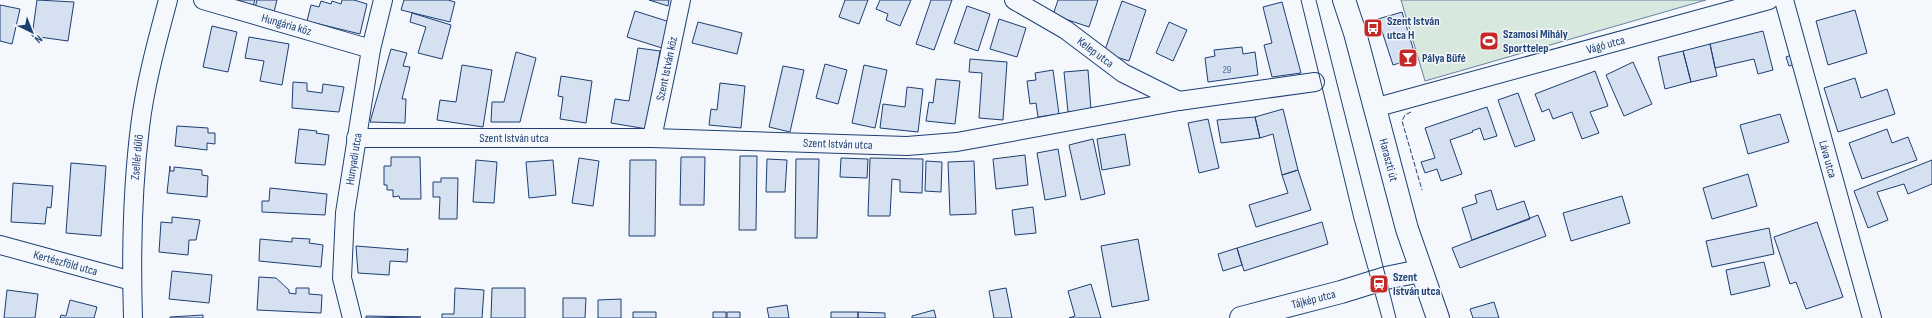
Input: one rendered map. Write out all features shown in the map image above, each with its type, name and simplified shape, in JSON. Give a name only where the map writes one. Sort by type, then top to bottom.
[{"type":"main road","name":"Haraszti út","points":[[1344,0],[1355,33],[1407,229],[1420,270],[1438,318]]},
{"type":"main road","points":[[1386,278],[1404,259],[1407,229]]},
{"type":"main road","name":"Tájkép utca","points":[[1241,318],[1420,270]]},
{"type":"street","name":"Zsellér dűlő","points":[[133,318],[133,205],[140,126],[168,0]]},
{"type":"street","name":"Hungária köz","points":[[203,0],[371,49]]},
{"type":"street","name":"Hunyadi utca","points":[[352,318],[342,278],[345,213],[371,49],[383,0]]},
{"type":"street","name":"Szent István köz","points":[[652,138],[681,0]]},
{"type":"street","name":"Kelep utca","points":[[1014,0],[1066,30],[1123,73],[1179,101]]},
{"type":"street","name":"Vágó utca","points":[[1374,108],[1769,0]]},
{"type":"street","name":"Láva utca","points":[[1784,0],[1872,318]]},
{"type":"street","name":"Szent István utca","points":[[356,138],[652,138],[907,146],[957,142],[1179,101],[1315,82]]},
{"type":"street","name":"Kertészföld utca","points":[[0,245],[132,281]]},
{"type":"shaded area","name":"Szamosi Mihály Sporttelep","points":[[1401,0],[1706,0],[1425,81]]},
{"type":"building","points":[[37,0],[74,2],[68,41],[32,36]]},
{"type":"building","points":[[231,0],[255,0],[253,6]]},
{"type":"building","points":[[257,0],[277,0],[274,12],[255,8]]},
{"type":"building","points":[[342,0],[354,0],[367,4],[360,34],[307,21],[311,5],[319,7],[321,1],[331,4],[332,1],[341,4]]},
{"type":"building","points":[[404,0],[448,0],[455,2],[450,22],[401,10]]},
{"type":"building","points":[[649,0],[669,0],[668,6]]},
{"type":"building","points":[[845,0],[868,0],[859,24],[839,17]]},
{"type":"building","points":[[880,0],[911,0],[900,26],[886,20],[888,14],[876,9]]},
{"type":"building","points":[[931,0],[952,0],[934,50],[916,44]]},
{"type":"building","points":[[1058,0],[1098,0],[1089,27],[1053,15]]},
{"type":"building","points":[[1122,1],[1146,10],[1129,61],[1104,53]]},
{"type":"building","points":[[1282,2],[1301,73],[1272,77],[1264,45],[1272,43],[1263,7]]},
{"type":"building","points":[[0,5],[20,9],[12,44],[0,41]]},
{"type":"building","points":[[967,6],[990,14],[978,51],[954,43]]},
{"type":"building","points":[[1855,10],[1867,53],[1828,65],[1816,21]]},
{"type":"building","points":[[635,11],[670,22],[662,48],[627,37]]},
{"type":"building","points":[[1402,12],[1416,58],[1393,65],[1378,19]]},
{"type":"building","points":[[412,13],[451,25],[442,59],[418,53],[426,27],[410,22]]},
{"type":"building","points":[[999,19],[1026,28],[1017,57],[990,49]]},
{"type":"building","points":[[698,22],[742,33],[737,54],[692,43]]},
{"type":"building","points":[[1169,22],[1187,30],[1173,61],[1156,53]]},
{"type":"building","points":[[212,26],[237,32],[228,72],[203,67]]},
{"type":"building","points":[[1763,31],[1773,70],[1758,74],[1754,59],[1715,68],[1710,44]]},
{"type":"building","points":[[249,37],[289,44],[282,85],[260,81],[264,61],[245,58]]},
{"type":"building","points":[[1710,44],[1717,76],[1691,82],[1683,51]]},
{"type":"building","points":[[1242,47],[1243,54],[1255,52],[1258,75],[1208,82],[1205,58],[1215,56],[1214,50]]},
{"type":"building","points":[[638,48],[660,51],[647,129],[611,123],[615,99],[629,101]]},
{"type":"building","points":[[391,49],[407,53],[403,66],[410,67],[402,99],[406,99],[405,123],[370,122]]},
{"type":"building","points":[[1683,51],[1691,82],[1665,89],[1658,57]]},
{"type":"building","points":[[516,52],[536,58],[520,122],[491,122],[492,102],[504,102]]},
{"type":"building","points":[[1794,54],[1797,64],[1789,66],[1786,57]]},
{"type":"building","points":[[970,59],[1007,62],[1003,120],[979,118],[982,73],[969,72]]},
{"type":"building","points":[[1633,62],[1652,104],[1624,116],[1606,75]]},
{"type":"building","points":[[825,64],[847,70],[838,104],[816,98]]},
{"type":"building","points":[[462,65],[492,70],[483,127],[437,120],[440,100],[456,102]]},
{"type":"building","points":[[864,65],[887,70],[875,128],[852,123]]},
{"type":"building","points":[[783,66],[804,70],[790,132],[769,127]]},
{"type":"building","points":[[1053,70],[1059,114],[1038,117],[1036,103],[1030,104],[1027,81],[1036,80],[1035,73]]},
{"type":"building","points":[[1088,70],[1091,110],[1068,112],[1064,72]]},
{"type":"building","points":[[1595,71],[1608,106],[1590,112],[1599,133],[1582,139],[1572,112],[1553,119],[1549,109],[1542,112],[1535,94]]},
{"type":"building","points":[[561,76],[592,81],[586,123],[560,119],[563,97],[558,96]]},
{"type":"building","points":[[1855,78],[1861,98],[1887,89],[1895,114],[1838,132],[1824,88]]},
{"type":"building","points":[[936,79],[960,81],[955,124],[926,121],[929,102],[933,103]]},
{"type":"building","points":[[293,82],[307,83],[307,91],[322,93],[323,84],[344,87],[339,112],[292,108]]},
{"type":"building","points":[[720,83],[745,86],[741,128],[709,125],[711,109],[717,110]]},
{"type":"building","points":[[907,87],[923,89],[918,132],[880,128],[883,104],[905,107]]},
{"type":"building","points":[[1518,93],[1535,140],[1515,147],[1498,100]]},
{"type":"building","points":[[1487,107],[1497,136],[1484,140],[1480,128],[1450,140],[1462,174],[1441,181],[1437,169],[1425,173],[1421,162],[1435,158],[1425,128]]},
{"type":"building","points":[[1283,109],[1298,170],[1282,175],[1273,134],[1260,138],[1255,117]]},
{"type":"building","points":[[1780,114],[1789,142],[1748,154],[1740,125]]},
{"type":"building","points":[[1255,117],[1260,138],[1221,143],[1217,120]]},
{"type":"building","points":[[1208,119],[1219,168],[1199,173],[1188,123]]},
{"type":"building","points":[[177,126],[208,128],[208,133],[215,133],[215,144],[207,143],[207,150],[175,146]]},
{"type":"building","points":[[299,129],[317,131],[316,133],[329,135],[325,165],[295,163]]},
{"type":"building","points":[[1887,129],[1892,143],[1908,137],[1917,160],[1862,179],[1849,143]]},
{"type":"building","points":[[1125,134],[1130,165],[1102,170],[1097,139]]},
{"type":"building","points":[[1093,139],[1105,194],[1081,200],[1069,145]]},
{"type":"building","points":[[1058,149],[1066,196],[1045,200],[1037,153]]},
{"type":"building","points":[[1025,155],[1028,185],[996,189],[993,159]]},
{"type":"building","points":[[740,156],[757,156],[756,230],[739,230]]},
{"type":"building","points":[[391,157],[420,157],[421,199],[400,199],[399,196],[393,197],[393,190],[387,190],[387,185],[384,185],[384,166],[391,166]]},
{"type":"building","points":[[681,157],[705,157],[704,205],[680,205]]},
{"type":"building","points":[[579,158],[599,161],[593,206],[572,203]]},
{"type":"building","points":[[841,158],[868,159],[867,178],[840,177]]},
{"type":"building","points":[[870,158],[923,159],[922,193],[900,192],[900,180],[892,179],[890,216],[868,216]]},
{"type":"building","points":[[767,159],[787,160],[785,192],[766,192]]},
{"type":"building","points":[[796,159],[819,159],[817,238],[795,238]]},
{"type":"building","points":[[476,160],[497,162],[494,203],[473,202]]},
{"type":"building","points":[[553,160],[556,195],[529,198],[526,162]]},
{"type":"building","points":[[630,160],[656,160],[655,236],[629,236]]},
{"type":"building","points":[[1932,160],[1932,184],[1908,194],[1904,184],[1877,192],[1888,220],[1868,228],[1854,191]]},
{"type":"building","points":[[926,161],[942,162],[941,192],[925,191]]},
{"type":"building","points":[[974,161],[976,214],[950,215],[948,162]]},
{"type":"building","points":[[71,163],[106,166],[101,236],[66,233]]},
{"type":"building","points":[[170,166],[170,171],[174,171],[174,167],[202,170],[202,175],[208,176],[207,197],[167,193]]},
{"type":"building","points":[[1298,170],[1311,210],[1256,227],[1249,205],[1288,193],[1282,175]]},
{"type":"building","points":[[1748,174],[1757,206],[1712,219],[1703,188]]},
{"type":"building","points":[[441,178],[458,178],[457,219],[439,219],[440,197],[433,197],[433,182],[441,182]]},
{"type":"building","points":[[13,183],[53,186],[51,208],[47,207],[45,224],[11,222]]},
{"type":"building","points":[[270,188],[327,194],[325,215],[262,212],[262,201],[269,201]]},
{"type":"building","points":[[1491,190],[1497,210],[1524,201],[1530,219],[1472,240],[1462,208],[1477,203],[1475,195]]},
{"type":"building","points":[[1622,196],[1630,223],[1571,241],[1563,213]]},
{"type":"building","points":[[1033,207],[1036,233],[1015,235],[1012,210]]},
{"type":"building","points":[[1538,215],[1546,236],[1460,268],[1452,248]]},
{"type":"building","points":[[172,217],[200,220],[196,240],[189,240],[188,255],[159,252],[161,222],[172,223]]},
{"type":"building","points":[[1322,222],[1328,244],[1244,271],[1237,248]]},
{"type":"building","points":[[1817,222],[1843,297],[1806,309],[1796,282],[1790,284],[1774,237]]},
{"type":"building","points":[[1769,228],[1774,254],[1712,267],[1706,241]]},
{"type":"building","points":[[292,238],[310,239],[309,243],[323,245],[321,267],[259,261],[260,239],[292,242]]},
{"type":"building","points":[[1138,239],[1149,300],[1112,307],[1101,246]]},
{"type":"building","points":[[356,246],[406,250],[408,248],[407,262],[390,261],[389,275],[358,273]]},
{"type":"building","points":[[1237,248],[1242,265],[1223,271],[1218,254]]},
{"type":"building","points":[[1764,262],[1770,286],[1731,295],[1726,270]]},
{"type":"building","points":[[172,271],[212,275],[209,303],[169,299]]},
{"type":"building","points":[[259,277],[276,278],[289,290],[289,293],[296,294],[296,288],[309,288],[309,294],[322,295],[321,313],[257,310]]},
{"type":"building","points":[[1091,284],[1101,318],[1069,318],[1075,316],[1068,291]]},
{"type":"building","points":[[455,288],[484,290],[482,318],[442,318],[442,314],[454,314]]},
{"type":"building","points":[[492,288],[525,288],[525,318],[491,318]]},
{"type":"building","points":[[1006,288],[1012,318],[994,318],[989,291]]},
{"type":"building","points":[[7,290],[38,294],[35,318],[4,318]]},
{"type":"building","points":[[563,298],[586,298],[585,318],[563,318]]},
{"type":"building","points":[[621,299],[621,318],[598,318],[598,300]]},
{"type":"building","points":[[70,300],[97,307],[94,318],[60,318],[61,315],[66,316]]},
{"type":"building","points":[[1494,302],[1499,318],[1473,318],[1470,309]]},
{"type":"building","points":[[787,305],[789,318],[769,318],[767,308]]},
{"type":"building","points":[[934,310],[936,318],[912,318],[912,316]]},
{"type":"building","points":[[633,312],[656,312],[656,318],[633,318]]},
{"type":"building","points":[[713,312],[726,312],[726,318],[713,318]]},
{"type":"building","points":[[727,312],[740,312],[740,318],[727,318]]},
{"type":"building","points":[[831,312],[858,312],[858,318],[831,318]]},
{"type":"building","points":[[858,312],[885,313],[885,318],[858,318]]},
{"type":"building","points":[[203,315],[203,318],[170,318],[170,317]]},
{"type":"building","points":[[366,316],[421,317],[366,318]]},
{"type":"tram line","points":[[1301,0],[1354,219],[1382,318]]},
{"type":"tram line","points":[[1316,0],[1396,318]]},
{"type":"fence","points":[[1411,112],[1405,115],[1402,121],[1422,190]]},
{"type":"place","name":"Szent István utca H","points":[[1373,28]]},
{"type":"place","name":"Szamosi Mihály Sporttelep","points":[[1489,41]]},
{"type":"place","name":"Pálya Büfé","points":[[1408,58]]},
{"type":"place","name":"Szent István utca","points":[[1379,284]]}]
